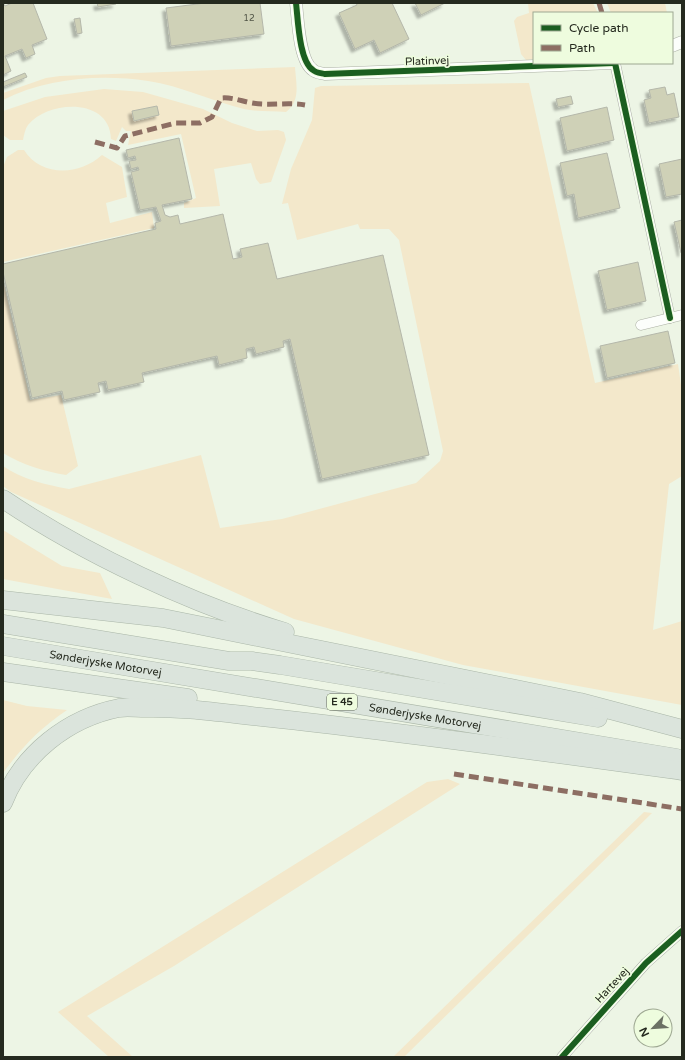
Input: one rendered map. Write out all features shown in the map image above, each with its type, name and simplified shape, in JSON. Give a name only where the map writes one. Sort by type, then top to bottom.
[{"type":"highway","points":[[3,499],[69,539],[174,591],[224,612],[277,630],[378,660]]},
{"type":"highway","points":[[3,600],[163,618],[378,660],[580,702],[682,730]]},
{"type":"highway","name":"Sønderjyske Motorvej","points":[[3,624],[229,661],[252,661],[280,665],[682,730]]},
{"type":"highway","name":"Sønderjyske Motorvej","points":[[3,646],[682,759]]},
{"type":"highway","points":[[3,672],[279,711],[377,730]]},
{"type":"highway","points":[[3,803],[7,791],[34,753],[75,723],[121,708],[161,707],[377,730],[682,771]]},
{"type":"street","name":"Platinvej","points":[[296,3],[303,55],[308,66],[314,71],[325,74],[588,64]]},
{"type":"street","name":"Platinvej","points":[[614,64],[670,318]]},
{"type":"street","points":[[641,325],[682,315]]},
{"type":"street","name":"Hartevej","points":[[562,1057],[646,964],[682,931]]},
{"type":"shaded area","points":[[528,3],[593,3],[598,12],[533,12],[533,59],[526,60],[521,54],[514,21],[517,17],[529,13]]},
{"type":"shaded area","points":[[607,3],[665,3],[667,12],[611,12]]},
{"type":"shaded area","points":[[295,67],[297,85],[296,97],[291,108],[286,112],[249,110],[160,83],[111,78],[93,78],[56,82],[37,87],[3,100],[3,93],[46,78],[60,76]]},
{"type":"shaded area","points":[[529,83],[595,383],[678,364],[682,392],[682,476],[669,484],[653,630],[682,621],[682,705],[463,665],[294,619],[11,492],[3,486],[3,466],[26,478],[69,489],[201,455],[220,528],[282,519],[416,483],[440,461],[443,451],[399,240],[389,229],[360,229],[358,224],[297,240],[288,203],[282,204],[291,169],[312,120],[315,88],[321,86]]},
{"type":"shaded area","points":[[104,89],[143,92],[203,109],[232,123],[257,131],[278,130],[284,132],[286,140],[271,182],[260,184],[256,179],[251,163],[214,169],[220,206],[184,208],[184,203],[196,198],[181,134],[128,145],[131,131],[126,131],[122,127],[116,141],[111,139],[108,125],[100,116],[90,110],[77,107],[63,107],[49,111],[37,117],[28,125],[23,140],[10,140],[3,135],[3,111],[45,97]]},
{"type":"shaded area","points":[[18,150],[24,150],[31,159],[40,165],[50,169],[61,170],[72,170],[82,167],[93,162],[102,155],[122,167],[127,197],[106,203],[110,223],[152,212],[154,228],[3,262],[3,167],[7,157]]},
{"type":"shaded area","points":[[3,280],[30,400],[61,395],[78,466],[66,475],[33,467],[3,453]]},
{"type":"shaded area","points":[[3,530],[62,566],[100,573],[112,599],[3,579]]},
{"type":"shaded area","points":[[3,700],[27,706],[67,710],[32,738],[3,773]]},
{"type":"shaded area","points":[[448,779],[460,784],[174,966],[87,1016],[133,1057],[109,1057],[58,1012],[427,782]]},
{"type":"shaded area","points":[[644,812],[652,813],[404,1057],[393,1057]]},
{"type":"building","points":[[3,3],[5,6],[12,3],[33,3],[47,39],[32,45],[35,54],[26,58],[22,49],[5,56],[11,71],[3,75]]},
{"type":"building","points":[[97,3],[116,3],[116,4],[98,7]]},
{"type":"building","points":[[205,3],[260,3],[264,34],[171,46],[166,8]]},
{"type":"building","points":[[356,3],[392,3],[409,39],[380,53],[374,40],[355,49],[339,13],[357,5]]},
{"type":"building","points":[[415,3],[445,3],[421,15]]},
{"type":"building","points":[[80,18],[82,33],[77,34],[74,19]]},
{"type":"building","points":[[25,73],[27,77],[3,87],[3,82]]},
{"type":"building","points":[[665,87],[667,95],[674,93],[679,117],[649,123],[644,100],[651,98],[649,90]]},
{"type":"building","points":[[571,96],[573,104],[558,107],[556,99]]},
{"type":"building","points":[[157,106],[159,115],[134,121],[132,111]]},
{"type":"building","points":[[607,107],[614,140],[567,151],[560,118]]},
{"type":"building","points":[[179,138],[192,199],[162,205],[165,215],[170,217],[178,215],[180,224],[223,214],[233,259],[242,257],[240,249],[268,243],[277,279],[383,255],[429,455],[322,479],[290,339],[283,341],[284,347],[256,354],[254,347],[246,349],[247,358],[219,365],[217,356],[142,373],[144,382],[108,390],[106,381],[98,383],[100,392],[64,400],[62,391],[32,398],[3,272],[3,264],[156,229],[155,223],[161,221],[156,207],[140,210],[131,172],[139,170],[138,167],[131,169],[129,161],[136,160],[135,156],[128,158],[126,150]]},
{"type":"building","points":[[607,153],[620,208],[578,218],[574,194],[567,196],[560,163]]},
{"type":"building","points":[[682,159],[682,194],[666,197],[659,164]]},
{"type":"building","points":[[682,220],[682,253],[681,253],[674,222]]},
{"type":"building","points":[[638,262],[646,301],[607,310],[598,271]]},
{"type":"building","points":[[668,331],[675,363],[607,378],[600,346]]},
{"type":"marked path","points":[[599,3],[602,12]]},
{"type":"marked path","points":[[95,142],[117,148],[125,136],[176,123],[200,123],[212,117],[221,98],[258,104],[305,105]]},
{"type":"marked path","points":[[454,774],[682,809]]},
{"type":"cycle path","points":[[296,3],[300,39],[305,58],[308,65],[314,71],[325,74],[587,64]]},
{"type":"cycle path","points":[[615,64],[670,318]]},
{"type":"cycle path","points":[[562,1057],[646,963],[682,931]]}]
